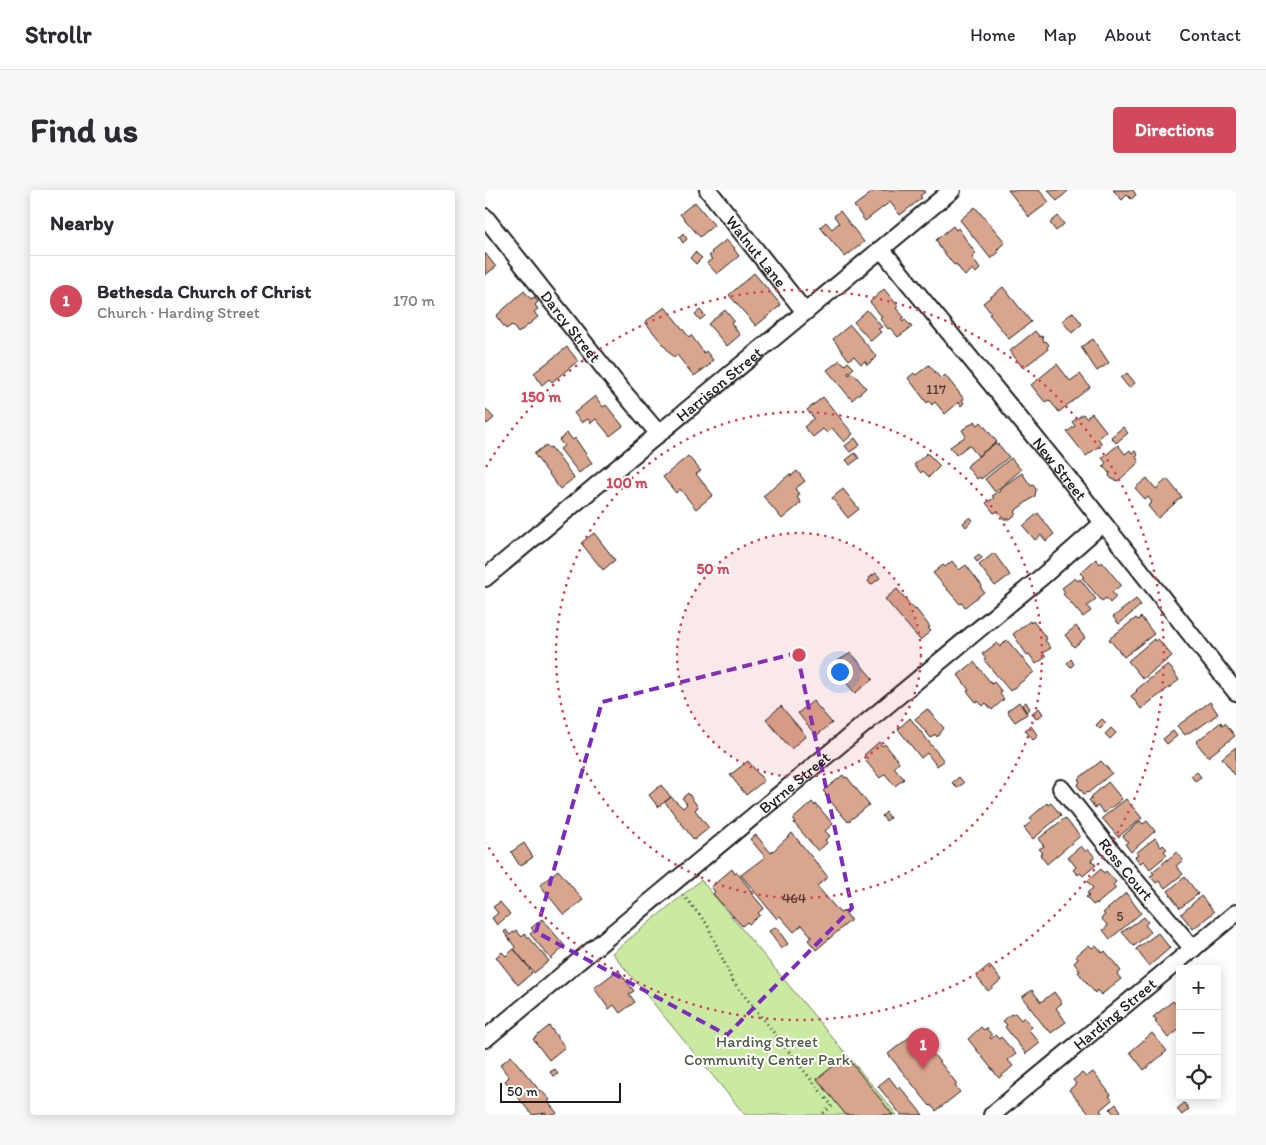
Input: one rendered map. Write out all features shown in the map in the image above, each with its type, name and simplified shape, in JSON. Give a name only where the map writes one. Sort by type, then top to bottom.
[{"type":"street","name":"Walnut Lane","points":[[707,190],[805,312]]},
{"type":"street","name":"Harrison Street","points":[[485,578],[952,190]]},
{"type":"street","name":"Darcy Street","points":[[485,217],[619,387],[659,434]]},
{"type":"street","name":"New Street","points":[[882,250],[1103,523],[1236,692]]},
{"type":"street","name":"Byrne Street","points":[[485,1039],[1044,575],[1103,523]]},
{"type":"street","name":"Ross Court","points":[[1061,788],[1193,949]]},
{"type":"street","name":"Harding Street","points":[[992,1115],[1236,914]]},
{"type":"path","points":[[673,884],[707,924],[732,980],[832,1106],[821,1115]]},
{"type":"highlighted area","points":[[797,653],[852,908],[727,1035],[536,932],[602,702]]},
{"type":"green space","name":"Harding Street Community Center Park","points":[[701,880],[897,1115],[745,1115],[612,953]]},
{"type":"building","points":[[875,190],[923,190],[925,192],[920,196],[922,198],[900,215],[890,202],[865,221],[854,206]]},
{"type":"building","points":[[1008,190],[1039,190],[1049,202],[1029,217]]},
{"type":"building","points":[[1048,190],[1069,190],[1057,201]]},
{"type":"building","points":[[1113,190],[1133,190],[1136,195],[1131,199],[1127,195],[1122,200]]},
{"type":"building","points":[[695,202],[714,225],[700,237],[680,214]]},
{"type":"building","points":[[975,207],[1005,242],[997,250],[999,252],[991,259],[960,220]]},
{"type":"building","points":[[840,211],[864,242],[845,257],[820,227],[826,222],[832,229],[839,223],[834,216]]},
{"type":"building","points":[[1058,216],[1064,224],[1056,231],[1050,223]]},
{"type":"building","points":[[953,226],[956,230],[958,228],[976,254],[972,257],[980,269],[976,273],[973,269],[965,276],[938,245],[936,240]]},
{"type":"building","points":[[683,233],[687,239],[683,243],[679,237]]},
{"type":"building","points":[[726,240],[735,248],[739,256],[717,274],[707,263],[712,259],[709,256],[711,252]]},
{"type":"building","points":[[695,252],[702,258],[696,264],[690,258]]},
{"type":"building","points":[[485,253],[496,267],[485,275]]},
{"type":"building","points":[[754,273],[781,305],[756,326],[729,295]]},
{"type":"building","points":[[1003,287],[1031,322],[1009,339],[989,314],[991,313],[983,303]]},
{"type":"building","points":[[884,289],[898,306],[896,308],[904,317],[901,319],[903,322],[905,320],[912,327],[898,337],[880,319],[882,317],[870,302]]},
{"type":"building","points":[[524,291],[531,299],[534,297],[538,302],[535,305],[538,309],[534,312],[538,317],[518,333],[512,325],[506,329],[496,316]]},
{"type":"building","points":[[665,307],[689,337],[691,335],[704,353],[706,351],[713,360],[711,364],[694,376],[677,355],[674,358],[645,322]]},
{"type":"building","points":[[700,310],[705,316],[700,320],[695,314]]},
{"type":"building","points":[[725,310],[734,321],[731,323],[740,335],[727,346],[708,324]]},
{"type":"building","points":[[867,310],[882,327],[878,329],[881,332],[871,341],[854,322]]},
{"type":"building","points":[[1073,312],[1082,324],[1072,333],[1062,321]]},
{"type":"building","points":[[850,325],[877,357],[867,365],[865,361],[861,364],[854,356],[849,360],[833,339]]},
{"type":"building","points":[[1035,331],[1049,345],[1048,349],[1023,368],[1010,351]]},
{"type":"building","points":[[1093,339],[1109,363],[1097,371],[1081,347]]},
{"type":"building","points":[[567,347],[578,361],[552,382],[549,379],[542,385],[534,373]]},
{"type":"building","points":[[840,360],[845,365],[848,362],[854,368],[848,373],[849,375],[854,374],[866,388],[852,400],[827,370]]},
{"type":"building","points":[[1057,364],[1070,381],[1080,374],[1090,387],[1059,412],[1049,400],[1045,402],[1031,385]]},
{"type":"building","points":[[929,365],[941,379],[945,375],[964,399],[962,400],[964,403],[961,406],[959,402],[945,414],[935,402],[932,405],[929,401],[927,403],[908,378],[914,373],[916,375]]},
{"type":"building","points":[[1127,373],[1135,383],[1129,388],[1121,378]]},
{"type":"building","points":[[595,396],[603,407],[606,405],[623,426],[610,436],[596,419],[591,423],[588,419],[582,423],[574,413]]},
{"type":"building","points":[[823,397],[853,434],[844,442],[832,428],[827,433],[823,429],[813,437],[804,427],[814,418],[807,410]]},
{"type":"building","points":[[485,408],[494,418],[487,424],[485,421]]},
{"type":"building","points":[[1092,413],[1106,431],[1098,438],[1102,444],[1086,456],[1067,432],[1075,426],[1072,422],[1083,414],[1086,418]]},
{"type":"building","points":[[975,421],[978,425],[981,422],[997,442],[978,456],[969,445],[956,455],[950,447],[966,436],[962,430]]},
{"type":"building","points":[[1123,427],[1128,433],[1116,443],[1111,437]]},
{"type":"building","points":[[567,433],[573,440],[575,438],[592,463],[579,473],[560,449],[564,446],[559,440]]},
{"type":"building","points":[[855,438],[860,445],[850,452],[845,446]]},
{"type":"building","points":[[995,443],[1009,457],[981,479],[980,477],[977,479],[967,467]]},
{"type":"building","points":[[546,445],[549,448],[551,447],[574,478],[560,489],[534,454]]},
{"type":"building","points":[[1118,445],[1125,454],[1130,450],[1132,453],[1135,451],[1139,462],[1118,481],[1109,476],[1110,472],[1103,466],[1106,463],[1102,458]]},
{"type":"building","points":[[855,453],[859,458],[850,465],[846,460]]},
{"type":"building","points":[[927,453],[940,466],[929,477],[923,471],[921,473],[914,465]]},
{"type":"building","points":[[688,456],[701,471],[696,474],[713,495],[696,509],[680,489],[676,493],[663,477]]},
{"type":"building","points":[[1011,458],[1021,470],[995,492],[985,479]]},
{"type":"building","points":[[797,471],[805,481],[795,489],[800,495],[797,497],[801,503],[782,519],[763,496],[790,474],[791,476]]},
{"type":"building","points":[[1022,473],[1031,486],[1033,485],[1036,489],[1035,496],[1016,510],[1015,515],[1010,519],[1004,519],[998,511],[994,513],[986,503],[994,498],[992,496],[1000,491],[999,489]]},
{"type":"building","points":[[1147,478],[1156,489],[1167,479],[1182,497],[1158,518],[1148,506],[1152,502],[1148,497],[1145,499],[1135,488]]},
{"type":"building","points":[[843,489],[859,509],[848,518],[832,498]]},
{"type":"building","points":[[1038,513],[1054,534],[1046,541],[1041,535],[1035,540],[1023,526]]},
{"type":"building","points":[[970,517],[973,520],[966,527],[963,523]]},
{"type":"building","points":[[594,533],[615,560],[603,570],[581,543]]},
{"type":"building","points":[[994,553],[1010,575],[995,586],[979,565]]},
{"type":"building","points":[[979,554],[982,558],[977,562],[974,558]]},
{"type":"building","points":[[1096,559],[1100,564],[1102,562],[1121,585],[1112,592],[1116,597],[1110,603],[1106,598],[1102,601],[1082,578],[1084,577],[1080,573]]},
{"type":"building","points":[[952,561],[959,570],[966,565],[982,586],[981,588],[984,592],[965,607],[962,603],[960,604],[933,573]]},
{"type":"building","points":[[876,573],[880,578],[871,585],[868,581],[869,578]]},
{"type":"building","points":[[1075,578],[1078,581],[1080,579],[1096,599],[1087,606],[1091,611],[1083,617],[1063,594],[1065,592],[1062,588]]},
{"type":"building","points":[[897,589],[930,627],[928,628],[931,631],[920,640],[885,599]]},
{"type":"building","points":[[1136,599],[1141,605],[1119,624],[1113,617]]},
{"type":"building","points":[[1141,617],[1154,634],[1124,657],[1109,639],[1136,618],[1138,620]]},
{"type":"building","points":[[1030,621],[1031,623],[1033,621],[1047,639],[1045,640],[1051,648],[1043,653],[1046,657],[1036,664],[1029,654],[1027,655],[1013,634]]},
{"type":"building","points":[[1076,626],[1085,638],[1074,647],[1065,635]]},
{"type":"building","points":[[1154,639],[1155,641],[1158,639],[1172,656],[1143,679],[1128,661]]},
{"type":"building","points":[[1007,640],[1034,672],[1010,691],[984,660],[986,659],[982,654],[997,643],[1000,647]]},
{"type":"building","points":[[851,653],[873,679],[855,693],[831,665]]},
{"type":"building","points":[[1071,659],[1074,664],[1071,667],[1067,663]]},
{"type":"building","points":[[974,662],[992,684],[994,682],[1002,692],[1000,694],[1004,699],[992,710],[986,703],[983,706],[978,701],[976,702],[958,675]]},
{"type":"building","points":[[1168,664],[1179,680],[1141,709],[1131,696]]},
{"type":"building","points":[[813,701],[832,723],[816,736],[798,713]]},
{"type":"building","points":[[1019,702],[1027,714],[1015,722],[1007,711]]},
{"type":"building","points":[[1026,702],[1030,709],[1026,712],[1022,705]]},
{"type":"building","points":[[1210,702],[1218,714],[1185,735],[1177,726]]},
{"type":"building","points":[[781,706],[806,736],[791,749],[766,719]]},
{"type":"building","points":[[1039,708],[1043,714],[1036,719],[1032,713]]},
{"type":"building","points":[[927,709],[944,728],[937,737],[935,734],[931,738],[915,719]]},
{"type":"building","points":[[910,718],[944,761],[937,766],[927,753],[921,758],[898,729]]},
{"type":"building","points":[[1102,719],[1106,723],[1100,729],[1096,725]]},
{"type":"building","points":[[1221,722],[1222,725],[1225,723],[1235,736],[1208,757],[1196,742]]},
{"type":"building","points":[[1031,726],[1038,736],[1033,740],[1025,730]]},
{"type":"building","points":[[1111,728],[1116,733],[1110,739],[1105,734]]},
{"type":"building","points":[[1173,731],[1177,736],[1167,744],[1163,739]]},
{"type":"building","points":[[879,742],[882,746],[885,744],[899,762],[894,767],[904,779],[895,786],[885,774],[880,778],[865,760],[867,758],[864,755]]},
{"type":"building","points":[[1236,747],[1236,774],[1235,775],[1222,758]]},
{"type":"building","points":[[748,761],[764,781],[746,795],[730,775]]},
{"type":"building","points":[[1101,761],[1112,773],[1088,793],[1084,794],[1077,785],[1080,782],[1078,779]]},
{"type":"building","points":[[1197,772],[1201,777],[1195,781],[1191,776]]},
{"type":"building","points":[[843,775],[845,778],[847,777],[869,805],[848,822],[823,791]]},
{"type":"building","points":[[959,777],[964,783],[957,788],[952,783]]},
{"type":"building","points":[[1108,782],[1122,799],[1104,813],[1098,806],[1095,808],[1089,800]]},
{"type":"building","points":[[661,785],[671,797],[658,807],[649,795]]},
{"type":"building","points":[[688,793],[698,807],[695,810],[709,828],[694,840],[665,802],[671,797],[683,808],[687,804],[682,798]]},
{"type":"building","points":[[1126,799],[1142,818],[1118,837],[1102,818]]},
{"type":"building","points":[[812,802],[815,806],[816,804],[833,824],[825,831],[830,836],[825,840],[827,843],[818,851],[794,823],[793,819]]},
{"type":"building","points":[[1047,803],[1048,805],[1051,803],[1061,815],[1033,839],[1024,828],[1032,821],[1030,818]]},
{"type":"building","points":[[886,812],[890,818],[886,821],[882,816]]},
{"type":"building","points":[[1065,818],[1080,836],[1047,864],[1040,855],[1043,853],[1039,849],[1044,846],[1038,839]]},
{"type":"building","points":[[1140,821],[1143,824],[1147,821],[1155,831],[1131,852],[1125,844],[1128,842],[1123,836]]},
{"type":"building","points":[[792,833],[828,877],[817,886],[840,913],[844,911],[851,920],[816,950],[808,940],[812,937],[802,925],[794,932],[780,916],[777,919],[741,875],[765,857],[750,839],[756,835],[771,853]]},
{"type":"building","points":[[1155,838],[1161,847],[1163,845],[1167,849],[1164,851],[1167,855],[1150,869],[1144,861],[1140,863],[1135,857],[1138,854],[1136,853]]},
{"type":"building","points":[[524,843],[533,857],[520,866],[511,852]]},
{"type":"building","points":[[1081,846],[1086,852],[1088,849],[1095,857],[1091,860],[1096,865],[1083,876],[1080,873],[1078,875],[1073,870],[1076,867],[1068,857]]},
{"type":"building","points":[[1177,852],[1183,860],[1176,866],[1183,874],[1165,888],[1159,881],[1156,883],[1150,876],[1154,874],[1152,872]]},
{"type":"building","points":[[732,869],[735,874],[737,872],[764,908],[758,913],[760,915],[749,924],[747,922],[742,926],[713,894],[715,892],[711,887]]},
{"type":"building","points":[[1101,869],[1104,873],[1106,871],[1116,882],[1113,885],[1116,888],[1097,904],[1093,905],[1086,897],[1089,895],[1087,893],[1093,888],[1087,881]]},
{"type":"building","points":[[558,870],[583,900],[564,915],[540,885]]},
{"type":"building","points":[[1185,877],[1198,894],[1180,908],[1168,891]]},
{"type":"building","points":[[1126,893],[1141,913],[1110,939],[1103,930],[1108,926],[1101,918],[1105,915],[1103,913]]},
{"type":"building","points":[[1201,896],[1214,912],[1193,929],[1181,914]]},
{"type":"building","points":[[500,902],[510,914],[497,925],[492,918],[498,913],[493,907]]},
{"type":"building","points":[[1144,917],[1148,922],[1145,925],[1151,932],[1134,946],[1122,932]]},
{"type":"building","points":[[542,919],[565,946],[551,959],[530,934],[534,931],[531,928]]},
{"type":"building","points":[[776,927],[788,944],[781,949],[769,931]]},
{"type":"building","points":[[506,930],[510,935],[516,930],[522,937],[525,934],[549,961],[534,973],[514,949],[515,947],[504,932]]},
{"type":"building","points":[[1158,933],[1170,948],[1149,966],[1136,949]]},
{"type":"building","points":[[1089,945],[1092,948],[1096,945],[1103,953],[1105,951],[1121,971],[1117,974],[1121,979],[1101,995],[1097,990],[1095,993],[1078,972],[1080,971],[1074,963],[1078,959],[1076,956]]},
{"type":"building","points":[[514,949],[532,973],[518,985],[496,957],[502,952],[506,956]]},
{"type":"building","points":[[989,965],[1001,980],[988,991],[976,976]]},
{"type":"building","points":[[618,970],[634,991],[629,994],[635,1002],[620,1013],[614,1005],[609,1009],[594,988]]},
{"type":"building","points":[[1032,990],[1041,1002],[1054,992],[1062,1003],[1056,1008],[1066,1022],[1051,1033],[1022,997]]},
{"type":"building","points":[[1173,1001],[1176,1004],[1176,1032],[1168,1038],[1155,1021],[1157,1020],[1153,1017]]},
{"type":"building","points":[[1015,1013],[1021,1020],[1024,1017],[1032,1027],[1029,1030],[1040,1043],[1026,1054],[1005,1027],[1007,1025],[1003,1021]]},
{"type":"building","points":[[549,1026],[565,1047],[549,1060],[533,1039]]},
{"type":"building","points":[[981,1027],[984,1030],[986,1028],[992,1035],[991,1039],[995,1035],[999,1039],[1001,1037],[1016,1054],[1008,1060],[1013,1066],[999,1078],[968,1039]]},
{"type":"building","points":[[916,1032],[957,1084],[955,1086],[960,1092],[936,1111],[888,1054]]},
{"type":"building","points":[[1152,1033],[1167,1051],[1144,1070],[1130,1052]]},
{"type":"building","points":[[511,1056],[540,1091],[550,1100],[548,1102],[557,1113],[555,1115],[547,1115],[546,1113],[532,1115],[505,1081],[509,1077],[500,1065]]},
{"type":"building","points":[[846,1056],[893,1115],[846,1115],[817,1079]]},
{"type":"building","points":[[555,1069],[558,1074],[553,1076],[550,1072]]},
{"type":"building","points":[[1093,1072],[1111,1095],[1109,1096],[1112,1100],[1100,1110],[1102,1113],[1099,1115],[1090,1115],[1069,1090],[1076,1084],[1073,1080],[1082,1073],[1086,1077]]},
{"type":"building","points":[[889,1077],[898,1089],[900,1087],[923,1115],[901,1115],[878,1086]]},
{"type":"building","points":[[1184,1103],[1189,1109],[1182,1115],[1177,1109]]},
{"type":"building","points":[[1116,1104],[1121,1111],[1115,1115],[1110,1109]]},
{"type":"place","name":"Bethesda Church of Christ","points":[[923,1069]]}]
